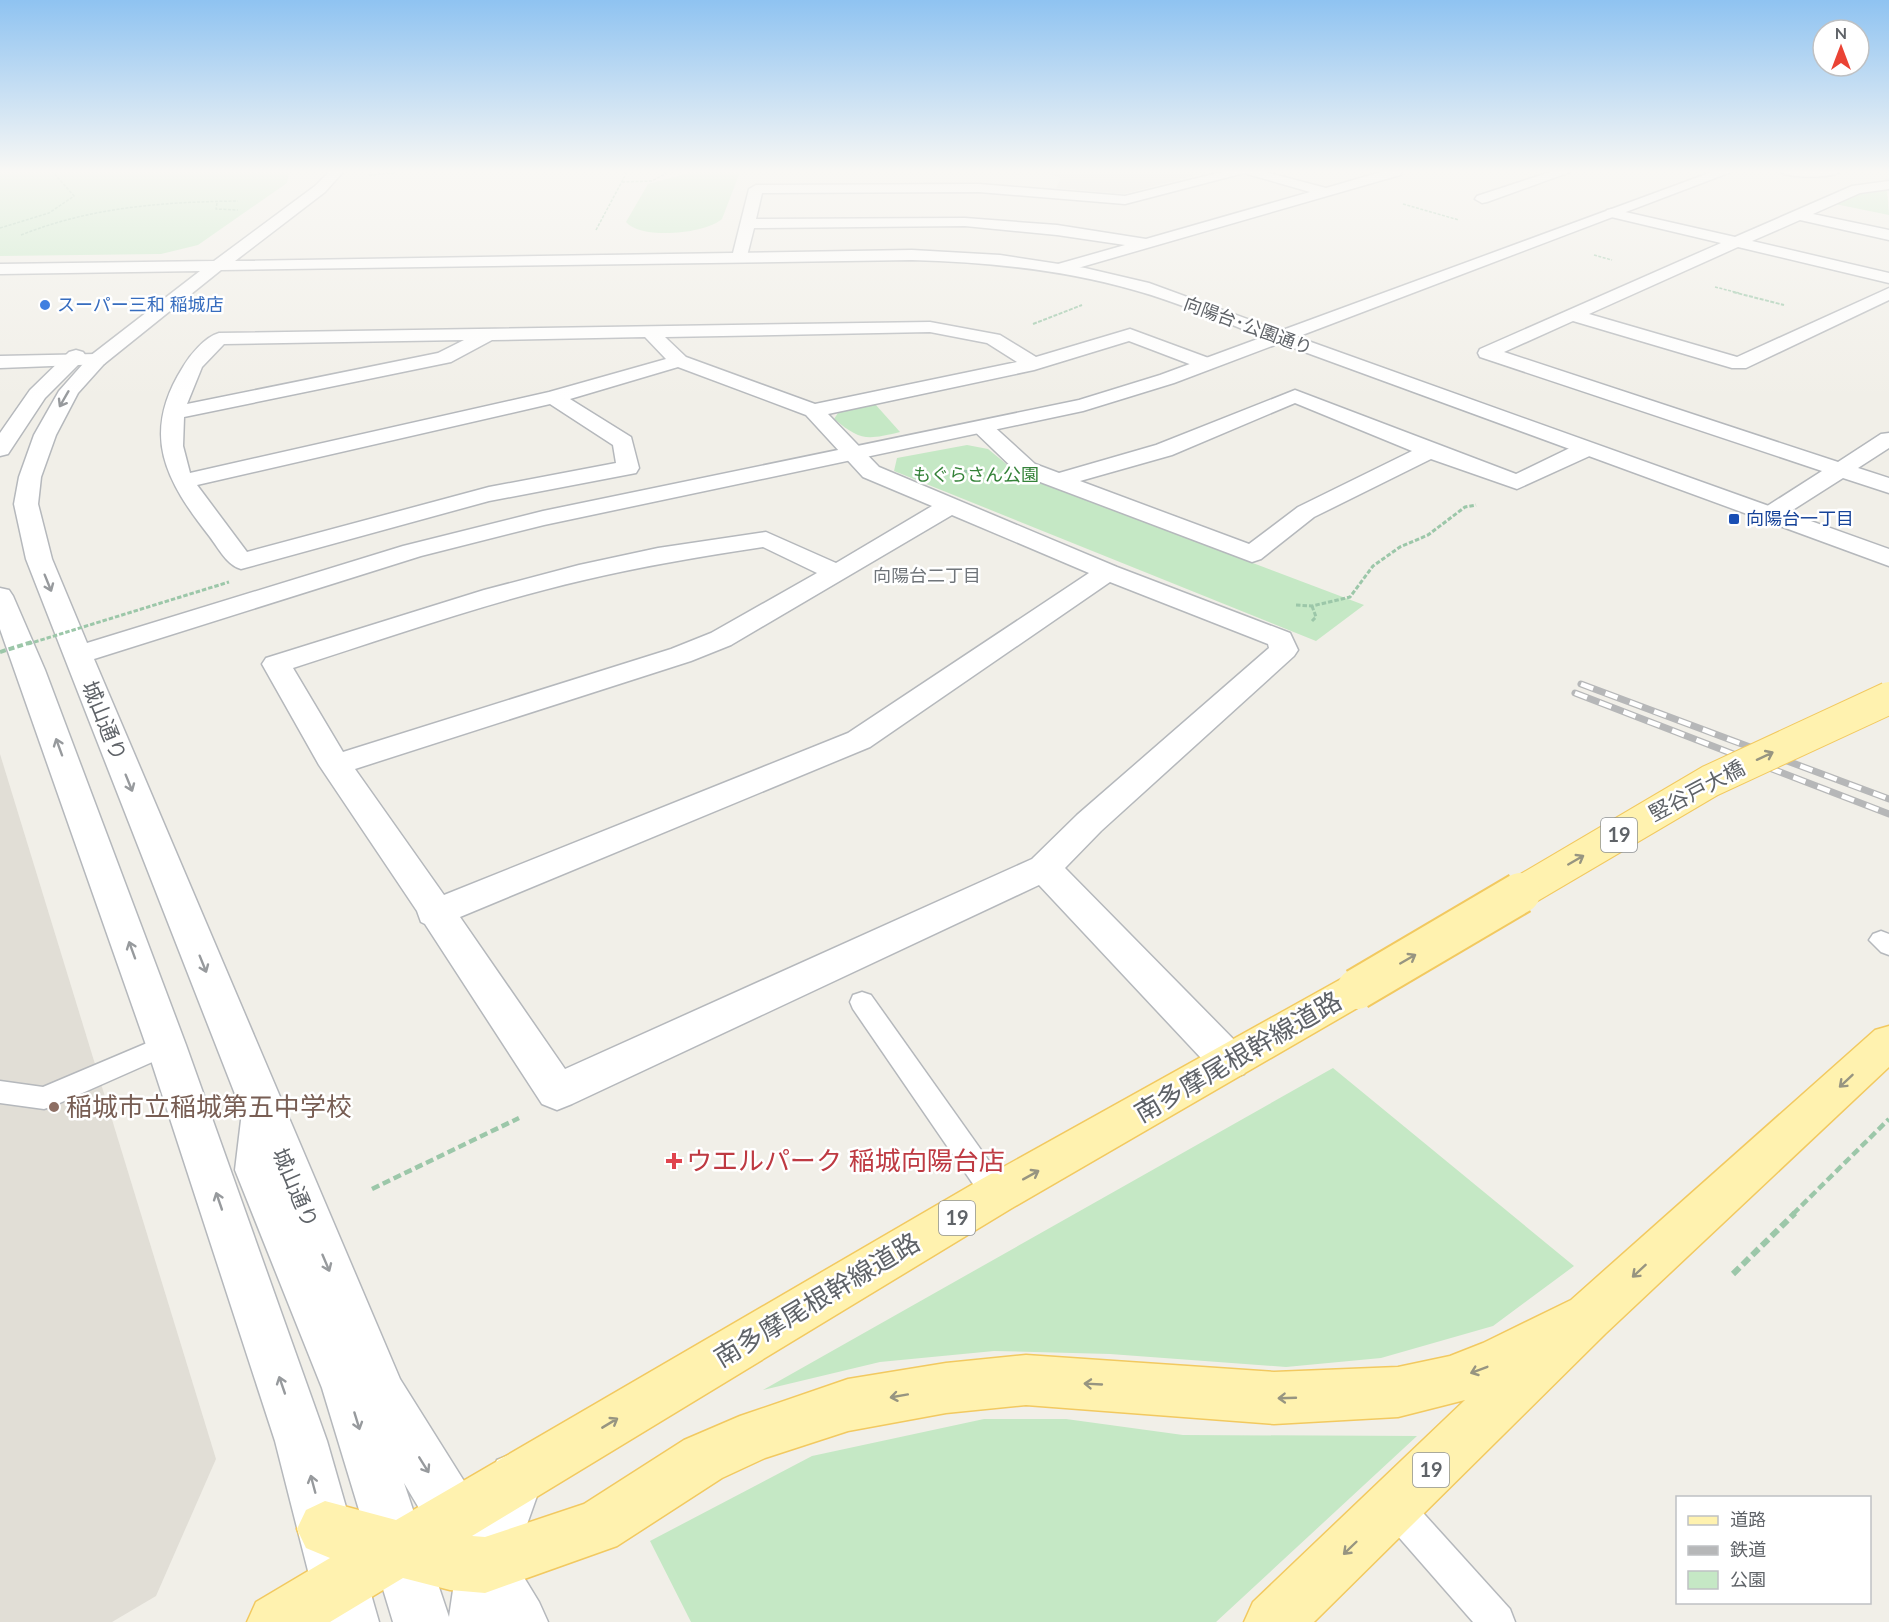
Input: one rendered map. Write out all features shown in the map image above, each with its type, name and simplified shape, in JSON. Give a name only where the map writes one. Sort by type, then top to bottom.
[{"type":"main road","name":"竪谷戸大橋","points":[[1357,989],[1710,781],[1889,698]]},
{"type":"main road","name":"南多摩尾根幹線道路","points":[[276,1622],[344,1603],[398,1549],[996,1194],[1357,989]]},
{"type":"main road","name":"19","points":[[1273,1622],[1588,1317],[1889,1042]]},
{"type":"main road","points":[[325,1529],[450,1562],[499,1605],[598,1527],[703,1459],[758,1434],[848,1405],[946,1388],[1026,1380],[1274,1398],[1398,1392],[1450,1381],[1496,1363],[1588,1317]]},
{"type":"street","name":"城山通り","points":[[0,449],[38,394],[230,248]]},
{"type":"street","name":"城山通り","points":[[207,266],[234,248]]},
{"type":"street","points":[[740,257],[742,248]]},
{"type":"street","points":[[1064,267],[1128,248]]},
{"type":"street","points":[[78,656],[412,551],[543,518],[982,428],[1083,405],[1207,364],[1519,248]]},
{"type":"street","points":[[1723,248],[1488,353],[1889,486]]},
{"type":"street","points":[[1763,248],[1885,274]]},
{"type":"street","name":"向陽台･公園通り","points":[[0,269],[740,257],[971,256],[1064,267],[1143,287],[1889,558]]},
{"type":"street","points":[[1571,315],[1739,364],[1889,293]]},
{"type":"street","points":[[553,397],[623,442],[628,468],[489,494],[400,516],[241,561],[201,508],[178,470],[172,438],[174,413],[191,368],[219,339],[930,327],[993,339],[1034,364]]},
{"type":"street","points":[[648,330],[679,361],[813,411],[871,472],[949,506],[1025,535],[1108,572],[1280,639],[1284,650],[1089,824],[1044,868],[557,1092],[434,913],[382,830],[335,765],[276,664],[493,596],[579,573],[766,539],[837,573]]},
{"type":"street","points":[[174,413],[444,358],[492,333]]},
{"type":"street","points":[[813,411],[1034,364],[1131,335],[1207,364]]},
{"type":"street","name":"城山通り","points":[[84,360],[45,435],[30,477],[26,504],[39,559],[376,1383],[455,1515],[499,1605]]},
{"type":"street","points":[[0,362],[84,360]]},
{"type":"street","points":[[186,481],[553,397],[679,361]]},
{"type":"street","points":[[1056,481],[1164,450],[1295,396],[1430,451],[1517,482],[1586,449]]},
{"type":"street","points":[[982,428],[1027,469],[1252,554],[1306,512],[1430,451]]},
{"type":"street","points":[[1769,515],[1838,469],[1889,439]]},
{"type":"street","points":[[335,765],[681,656],[721,639],[949,506]]},
{"type":"street","points":[[434,913],[859,740],[1108,572]]},
{"type":"street","points":[[0,596],[31,670],[166,1045],[302,1441],[344,1603]]},
{"type":"street","points":[[1044,868],[1230,1062]]},
{"type":"street","points":[[262,1109],[257,1170],[347,1388],[418,1612]]},
{"type":"street","points":[[499,1605],[538,1466]]},
{"type":"lane","points":[[862,1002],[996,1194]]},
{"type":"lane","points":[[0,1092],[44,1098],[166,1045]]},
{"type":"lane","points":[[1394,1506],[1497,1622]]},
{"type":"path","points":[[1665,274],[1835,319]]},
{"type":"path","points":[[993,339],[1085,304]]},
{"type":"path","points":[[0,652],[229,582]]},
{"type":"path","points":[[372,1189],[532,1111],[557,1092]]},
{"type":"path","points":[[1733,1274],[1889,1119]]},
{"type":"shaded area","name":"稲城市立稲城第五中学校","points":[[0,754],[216,1459],[156,1596],[112,1622],[0,1622]]},
{"type":"green space","points":[[0,248],[187,248],[161,254],[0,256]]},
{"type":"green space","name":"もぐらさん公園","points":[[875,404],[900,432],[864,437],[834,419],[840,410]]},
{"type":"green space","name":"もぐらさん公園","points":[[967,445],[988,449],[1020,475],[1364,605],[1316,641],[894,471],[897,458]]},
{"type":"green space","points":[[1333,1068],[1574,1266],[1493,1326],[1381,1358],[1286,1367],[1110,1354],[994,1351],[880,1362],[763,1390]]},
{"type":"green space","points":[[984,1419],[1066,1419],[1183,1435],[1417,1436],[1216,1622],[691,1622],[650,1541],[812,1456]]},
{"type":"railway","points":[[1581,684],[1889,799]]},
{"type":"railway","points":[[1575,693],[1889,814]]},
{"type":"place","name":"スーパー三和 稲城店","points":[[45,305]]},
{"type":"place","name":"向陽台一丁目","points":[[1734,519]]},
{"type":"place","name":"稲城市立稲城第五中学校","points":[[54,1107]]},
{"type":"place","name":"ウエルパーク 稲城向陽台店","points":[[674,1161]]},
{"type":"district","name":"向陽台二丁目","points":[[927,576]]}]
